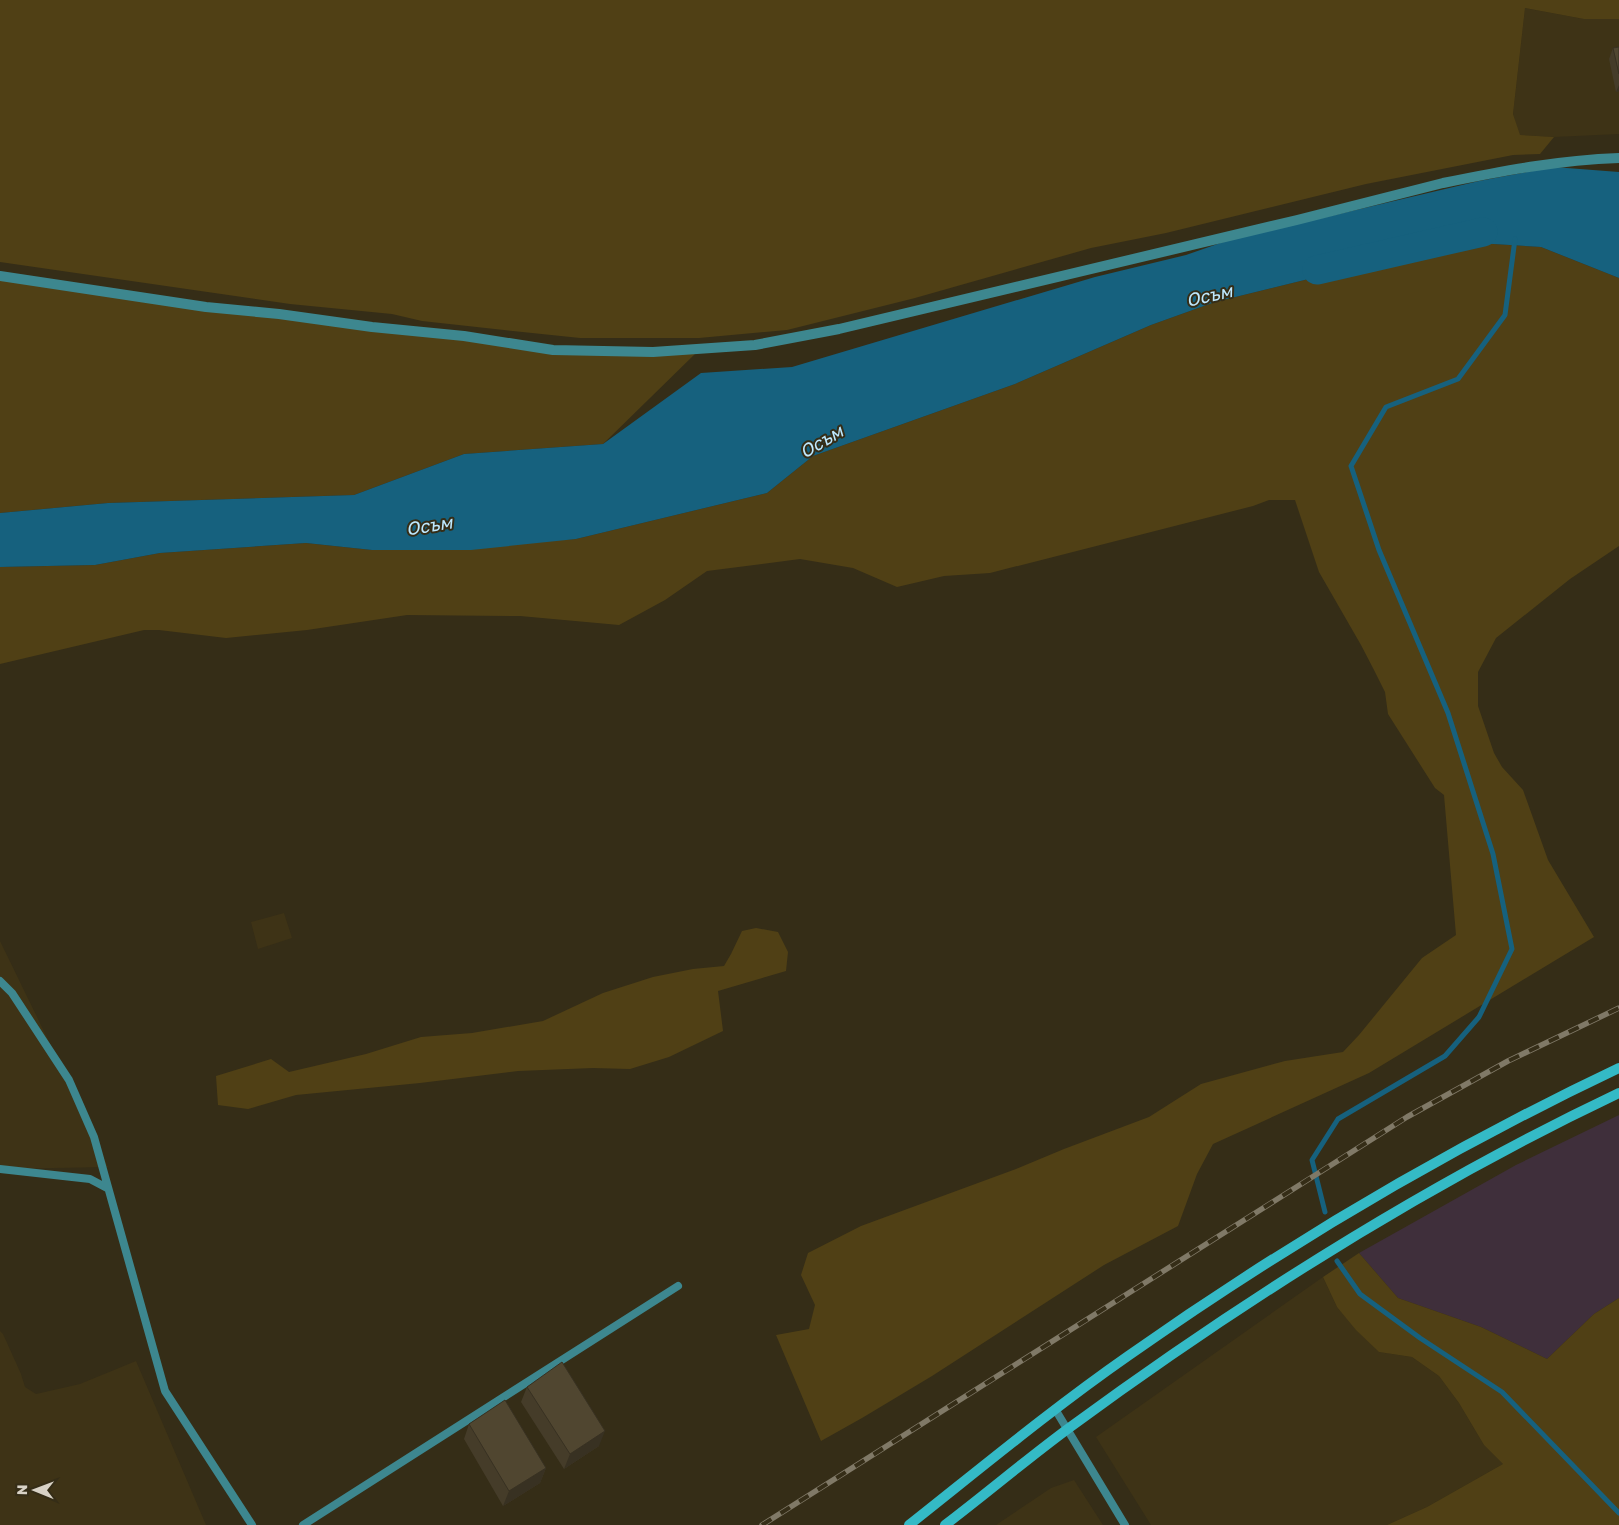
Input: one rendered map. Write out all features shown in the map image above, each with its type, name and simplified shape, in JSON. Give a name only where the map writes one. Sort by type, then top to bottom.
[{"type":"main road","points":[[909,1525],[1055,1409],[1196,1308],[1407,1178],[1555,1098],[1619,1068]]},
{"type":"main road","points":[[945,1525],[1068,1429],[1210,1329],[1415,1199],[1555,1124],[1619,1093]]},
{"type":"street","points":[[0,276],[206,307],[464,336],[553,350],[653,352],[755,345],[839,329],[926,309],[1443,183],[1525,167],[1582,159],[1619,158]]},
{"type":"lane","points":[[0,981],[12,993],[69,1080],[94,1137],[165,1391],[252,1525]]},
{"type":"lane","points":[[0,1169],[90,1179],[107,1188]]},
{"type":"lane","points":[[303,1525],[678,1286]]},
{"type":"lane","points":[[1055,1409],[1125,1525]]},
{"type":"shaded area","points":[[0,0],[1619,0],[1619,19],[1584,19],[1525,8],[1513,114],[1520,135],[1554,137],[1540,154],[1513,155],[1366,184],[1166,233],[1091,248],[915,298],[787,330],[699,338],[580,338],[422,321],[392,314],[290,304],[0,262]]},
{"type":"shaded area","points":[[1525,8],[1584,19],[1619,19],[1619,134],[1554,137],[1519,135],[1513,114]]},
{"type":"shaded area","points":[[1427,240],[1541,247],[1619,278],[1619,546],[1570,579],[1496,638],[1478,672],[1478,706],[1494,753],[1502,767],[1523,790],[1548,860],[1594,937],[1369,1073],[1213,1144],[1197,1174],[1178,1226],[1104,1265],[932,1376],[821,1441],[776,1335],[809,1329],[815,1305],[801,1275],[808,1253],[861,1226],[1016,1169],[1149,1117],[1201,1084],[1285,1061],[1343,1052],[1422,958],[1456,935],[1444,795],[1435,788],[1388,714],[1385,692],[1361,645],[1319,572],[1295,500],[1269,500],[1253,506],[990,573],[944,576],[897,587],[853,568],[800,559],[707,571],[665,600],[619,625],[520,616],[407,615],[307,630],[226,638],[144,630],[0,664],[0,567],[95,565],[160,553],[306,543],[372,550],[576,539],[767,493],[813,456],[1015,384],[1151,325],[1215,302],[1329,274],[1372,254]]},
{"type":"shaded area","points":[[0,275],[507,345],[696,353],[603,444],[464,454],[354,495],[108,503],[0,513]]},
{"type":"shaded area","points":[[284,913],[292,938],[258,949],[251,922]]},
{"type":"shaded area","points":[[756,928],[778,932],[788,952],[786,971],[718,991],[723,1031],[669,1057],[630,1069],[593,1068],[518,1071],[296,1095],[248,1109],[218,1105],[216,1076],[271,1059],[289,1072],[366,1054],[421,1037],[472,1033],[543,1021],[603,993],[653,977],[693,969],[724,966],[742,931]]},
{"type":"shaded area","points":[[0,941],[57,1058],[108,1167],[0,1169]]},
{"type":"shaded area","points":[[1619,1115],[1619,1298],[1594,1314],[1547,1359],[1481,1327],[1398,1298],[1359,1253],[1516,1165]]},
{"type":"shaded area","points":[[1359,1253],[1398,1298],[1481,1327],[1547,1359],[1594,1314],[1619,1298],[1619,1525],[1387,1525],[1427,1507],[1503,1464],[1484,1445],[1459,1403],[1439,1376],[1412,1357],[1379,1352],[1356,1330],[1337,1307],[1323,1277]]},
{"type":"shaded area","points":[[1323,1277],[1337,1307],[1379,1352],[1412,1357],[1439,1376],[1459,1403],[1484,1445],[1503,1464],[1427,1507],[1387,1525],[1151,1525],[1096,1437]]},
{"type":"shaded area","points":[[0,1331],[21,1374],[25,1387],[36,1394],[80,1384],[136,1361],[206,1525],[0,1525]]},
{"type":"shaded area","points":[[1074,1480],[1103,1525],[996,1525],[1051,1488]]},
{"type":"water","points":[[1554,167],[1619,172],[1619,278],[1541,247],[1427,240],[1372,254],[1329,274],[1215,302],[1151,325],[1015,384],[813,456],[767,493],[576,539],[471,550],[372,550],[306,543],[160,553],[95,565],[0,567],[0,513],[108,503],[354,495],[464,454],[603,444],[701,373],[792,367],[1095,277],[1186,255],[1229,240],[1479,181]]},
{"type":"building","points":[[1619,47],[1619,74],[1613,48]]},
{"type":"building","points":[[562,1362],[605,1431],[570,1454],[527,1387]]},
{"type":"building","points":[[505,1400],[546,1468],[509,1491],[469,1424]]},
{"type":"waterway","name":"Осъм","points":[[1317,270],[1483,232]]},
{"type":"waterway","points":[[1325,1212],[1312,1160],[1338,1119],[1445,1056],[1479,1017],[1512,949],[1493,854],[1448,713],[1379,550],[1351,466],[1386,407],[1458,379],[1505,315],[1515,239]]},
{"type":"waterway","points":[[1337,1261],[1360,1294],[1420,1338],[1502,1392],[1619,1513]]},
{"type":"railway","points":[[762,1525],[1407,1117],[1508,1061],[1619,1008]]}]
